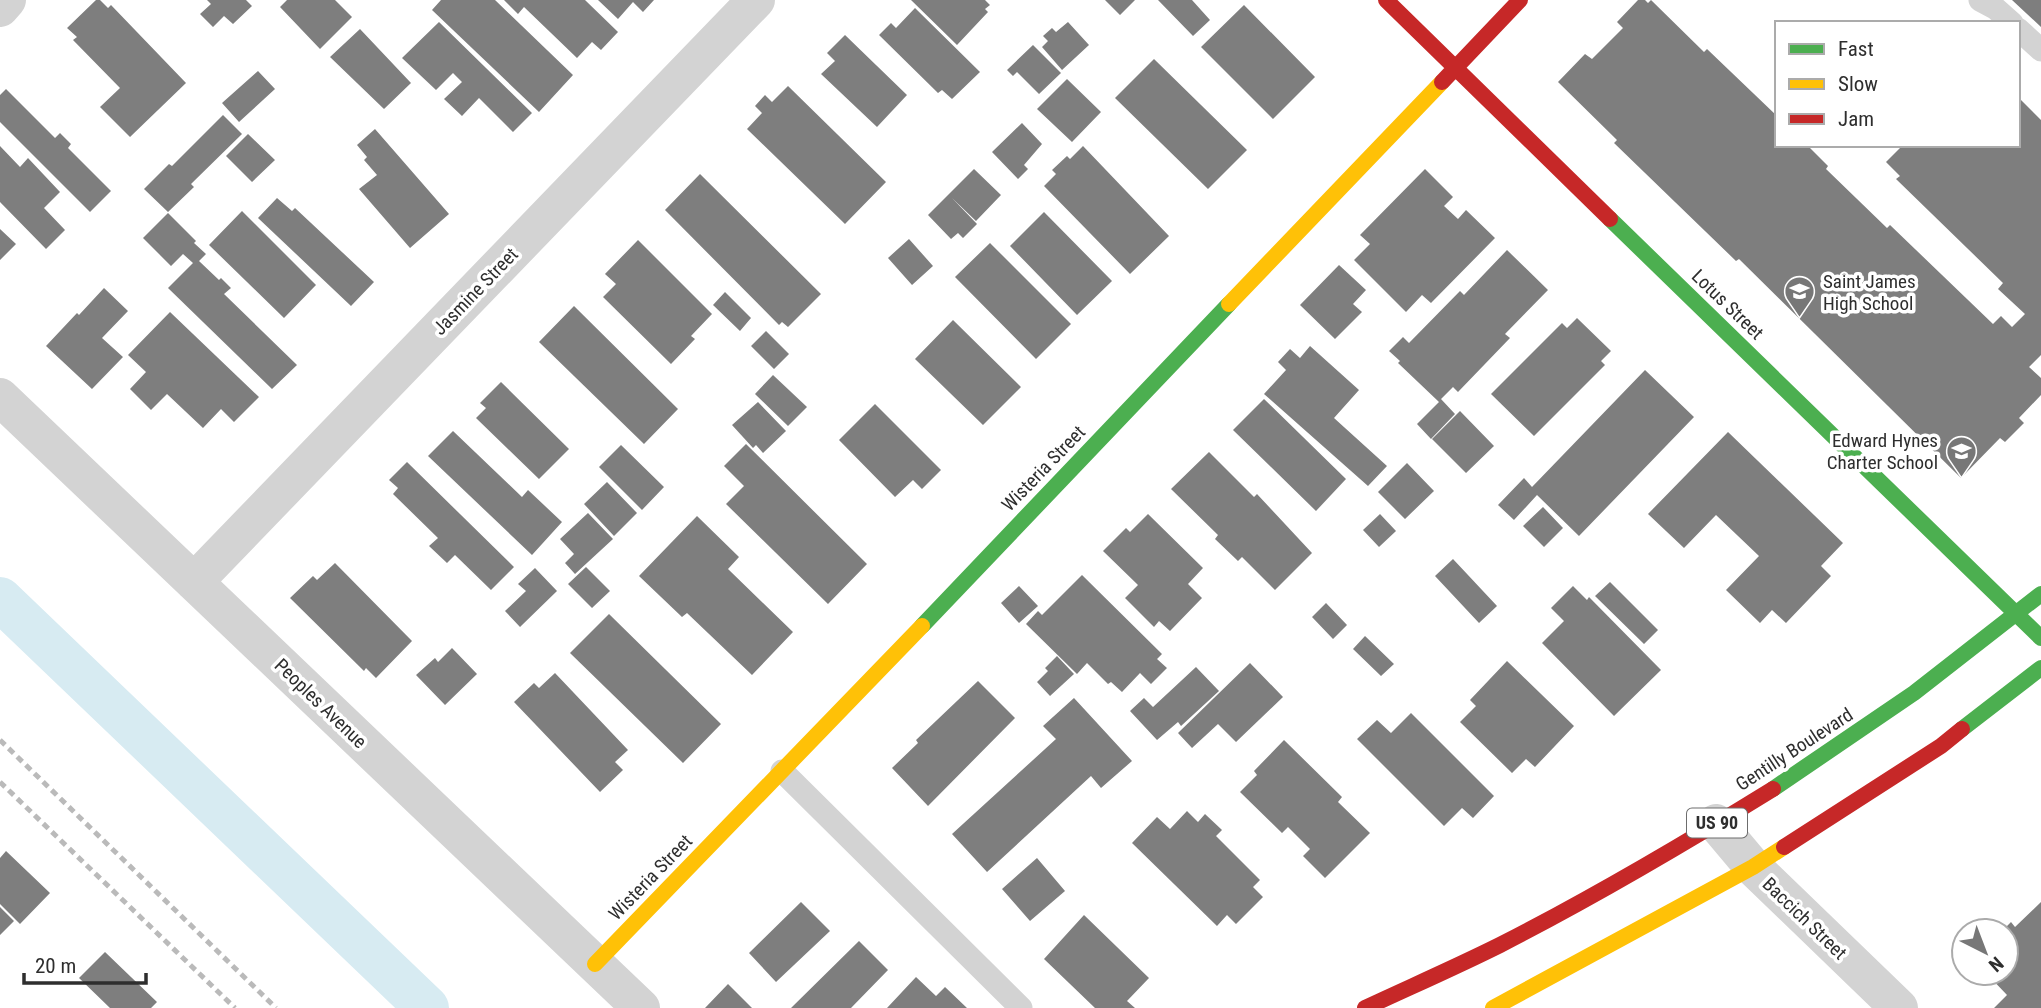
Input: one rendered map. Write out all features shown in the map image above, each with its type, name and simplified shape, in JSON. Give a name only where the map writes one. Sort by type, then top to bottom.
[{"type":"street","points":[[0,8],[7,0]]},
{"type":"street","name":"Jasmine Street","points":[[194,582],[757,0]]},
{"type":"street","name":"Lotus Street","points":[[1386,0],[2041,638]]},
{"type":"street","name":"Wisteria Street","points":[[595,964],[1520,0]]},
{"type":"street","name":"Peoples Avenue","points":[[0,397],[641,1008]]},
{"type":"street","name":"Gentilly Boulevard","points":[[1365,1008],[1499,945],[1641,868],[1794,777],[1911,694],[2041,594]]},
{"type":"street","name":"US 90","points":[[1493,1008],[1753,867],[1941,746],[2041,668]]},
{"type":"street","name":"Baccich Street","points":[[1716,823],[1753,867],[1899,1008]]},
{"type":"lane","points":[[1980,0],[1995,8],[2010,21]]},
{"type":"lane","points":[[2020,31],[2041,50]]},
{"type":"lane","points":[[782,771],[1021,1008]]},
{"type":"building","points":[[96,0],[100,0],[108,8],[111,5],[186,83],[130,137],[100,107],[120,88],[73,40],[77,37],[67,28]]},
{"type":"building","points":[[207,0],[246,0],[252,6],[233,24],[224,16],[213,27],[200,14],[211,4]]},
{"type":"building","points":[[287,0],[335,0],[352,17],[320,49],[280,7]]},
{"type":"building","points":[[441,0],[495,0],[573,75],[539,112],[432,10]]},
{"type":"building","points":[[504,0],[585,0],[618,32],[601,50],[592,42],[577,58],[524,7],[518,14]]},
{"type":"building","points":[[598,0],[654,0],[643,12],[633,2],[618,19]]},
{"type":"building","points":[[911,0],[985,0],[990,5],[985,9],[988,12],[957,45]]},
{"type":"building","points":[[1105,0],[1135,0],[1120,15]]},
{"type":"building","points":[[1158,0],[1192,0],[1210,20],[1193,36]]},
{"type":"building","points":[[1638,0],[1648,3],[1651,0],[1704,52],[1707,49],[1775,114],[1775,147],[1809,147],[1828,166],[1826,169],[1887,228],[1890,225],[1993,324],[2001,316],[2012,327],[2025,314],[1998,289],[2003,283],[1896,179],[1900,176],[1886,162],[1901,147],[2020,147],[2020,99],[2041,120],[2041,355],[2029,367],[2041,378],[2041,395],[2019,418],[2024,423],[2005,442],[2000,438],[1961,478],[1739,259],[1736,261],[1614,143],[1617,140],[1558,82],[1585,54],[1592,59],[1623,28],[1617,22]]},
{"type":"building","points":[[2012,0],[2041,0],[2041,27]]},
{"type":"building","points":[[1244,5],[1315,77],[1273,119],[1201,47]]},
{"type":"building","points":[[915,8],[980,72],[952,99],[942,90],[938,93],[879,35],[891,23],[896,28]]},
{"type":"building","points":[[439,22],[532,113],[513,132],[479,98],[462,116],[444,99],[462,82],[453,73],[436,90],[402,58]]},
{"type":"building","points":[[1068,22],[1089,45],[1062,70],[1042,47],[1048,41],[1043,36],[1052,28],[1056,32]]},
{"type":"building","points":[[360,29],[411,83],[384,109],[330,57]]},
{"type":"building","points":[[845,35],[907,95],[877,127],[821,74],[835,61],[827,53]]},
{"type":"building","points":[[1033,45],[1061,73],[1039,94],[1017,72],[1013,76],[1007,70]]},
{"type":"building","points":[[1154,59],[1247,150],[1208,189],[1115,98]]},
{"type":"building","points":[[258,71],[275,89],[239,122],[222,103]]},
{"type":"building","points":[[1067,79],[1101,112],[1072,142],[1037,109]]},
{"type":"building","points":[[788,86],[886,182],[845,224],[747,129],[762,113],[755,106],[765,95],[772,102]]},
{"type":"building","points":[[6,89],[55,138],[60,133],[71,144],[68,148],[111,191],[90,212],[0,122],[0,95]]},
{"type":"building","points":[[223,115],[242,134],[191,184],[194,187],[168,212],[144,189],[169,164],[172,166]]},
{"type":"building","points":[[1022,123],[1042,144],[1024,165],[1028,169],[1018,179],[992,152]]},
{"type":"building","points":[[375,129],[449,214],[410,248],[359,189],[377,175],[364,160],[367,157],[357,145]]},
{"type":"building","points":[[248,134],[275,160],[252,182],[226,156]]},
{"type":"building","points":[[0,146],[20,167],[28,158],[60,192],[44,208],[65,230],[46,249],[0,202]]},
{"type":"building","points":[[1083,146],[1169,236],[1130,274],[1044,186],[1056,174],[1052,170],[1067,156],[1070,159]]},
{"type":"building","points":[[974,169],[1001,195],[976,221],[952,198],[977,224],[963,238],[958,233],[951,239],[928,215]]},
{"type":"building","points":[[1425,169],[1453,197],[1444,206],[1458,219],[1466,210],[1495,238],[1431,303],[1422,295],[1406,312],[1354,260],[1370,244],[1360,235]]},
{"type":"building","points":[[700,174],[821,294],[788,327],[782,322],[779,325],[665,210]]},
{"type":"building","points":[[277,198],[292,211],[295,208],[374,282],[351,306],[258,218]]},
{"type":"building","points":[[242,211],[316,285],[284,318],[209,245]]},
{"type":"building","points":[[1044,212],[1112,281],[1077,315],[1010,246]]},
{"type":"building","points":[[168,213],[206,254],[199,261],[231,288],[224,294],[297,365],[272,389],[168,288],[193,263],[183,254],[171,266],[143,238]]},
{"type":"building","points":[[0,229],[16,244],[0,260]]},
{"type":"building","points":[[909,239],[933,266],[912,285],[888,258]]},
{"type":"building","points":[[638,240],[712,314],[691,336],[695,339],[671,364],[603,297],[616,284],[605,274]]},
{"type":"building","points":[[990,243],[1071,324],[1036,359],[955,277]]},
{"type":"building","points":[[1507,250],[1548,290],[1505,334],[1510,338],[1458,392],[1453,387],[1441,399],[1455,414],[1431,439],[1417,424],[1439,402],[1389,351],[1403,337],[1409,343],[1460,291],[1464,295]]},
{"type":"building","points":[[1339,265],[1366,290],[1353,304],[1362,312],[1335,339],[1300,305]]},
{"type":"building","points":[[104,288],[128,311],[102,338],[123,357],[92,389],[46,346]]},
{"type":"building","points":[[725,292],[751,318],[740,331],[713,305]]},
{"type":"building","points":[[574,306],[678,409],[644,444],[539,342]]},
{"type":"building","points":[[170,312],[259,397],[234,422],[221,409],[203,428],[167,394],[151,410],[130,389],[146,372],[128,355]]},
{"type":"building","points":[[1577,318],[1611,351],[1601,361],[1605,365],[1534,436],[1491,394],[1562,323],[1567,328]]},
{"type":"building","points":[[953,320],[1021,387],[983,425],[915,359]]},
{"type":"building","points":[[766,331],[789,354],[774,369],[751,346]]},
{"type":"building","points":[[1310,346],[1359,390],[1334,418],[1387,466],[1368,486],[1264,394],[1286,370],[1278,362],[1290,349],[1300,358]]},
{"type":"building","points":[[1645,370],[1694,417],[1579,536],[1537,495],[1514,520],[1498,505],[1524,478],[1532,487]]},
{"type":"building","points":[[773,375],[807,407],[788,426],[755,394]]},
{"type":"building","points":[[501,382],[569,449],[539,479],[476,418],[486,408],[480,403]]},
{"type":"building","points":[[1264,399],[1346,479],[1316,511],[1233,430]]},
{"type":"building","points":[[758,402],[786,431],[763,453],[756,445],[753,448],[732,425]]},
{"type":"building","points":[[875,404],[941,470],[922,489],[913,480],[895,497],[839,440]]},
{"type":"building","points":[[1460,411],[1494,446],[1466,473],[1432,439]]},
{"type":"building","points":[[453,431],[522,497],[528,490],[562,522],[532,555],[428,456]]},
{"type":"building","points":[[1728,432],[1843,543],[1821,566],[1831,576],[1786,623],[1772,610],[1760,623],[1726,590],[1759,556],[1716,515],[1684,548],[1648,514]]},
{"type":"building","points":[[746,444],[867,564],[828,604],[726,504],[744,486],[724,466]]},
{"type":"building","points":[[621,445],[664,487],[642,510],[599,467]]},
{"type":"building","points":[[1209,452],[1254,497],[1257,494],[1312,553],[1275,590],[1242,557],[1238,561],[1215,539],[1218,535],[1171,489]]},
{"type":"building","points":[[407,462],[514,567],[491,590],[455,555],[447,563],[429,546],[438,538],[393,494],[398,488],[389,480]]},
{"type":"building","points":[[1407,463],[1434,491],[1405,519],[1378,492]]},
{"type":"building","points":[[607,482],[637,513],[614,536],[584,504]]},
{"type":"building","points":[[1543,507],[1563,528],[1544,547],[1523,526]]},
{"type":"building","points":[[588,513],[613,539],[575,574],[565,563],[574,554],[560,539]]},
{"type":"building","points":[[1148,514],[1203,568],[1188,584],[1202,598],[1170,631],[1159,621],[1154,627],[1125,598],[1138,585],[1103,551],[1126,528],[1130,532]]},
{"type":"building","points":[[1380,514],[1396,531],[1379,547],[1363,530]]},
{"type":"building","points":[[697,516],[739,557],[728,569],[793,632],[752,675],[687,613],[682,617],[639,576]]},
{"type":"building","points":[[1453,559],[1497,606],[1479,623],[1435,576]]},
{"type":"building","points":[[335,563],[412,641],[376,678],[366,668],[364,671],[290,598],[313,576],[317,580]]},
{"type":"building","points":[[586,567],[610,591],[592,608],[568,584]]},
{"type":"building","points":[[535,568],[557,591],[520,627],[505,611],[526,591],[518,584]]},
{"type":"building","points":[[1082,575],[1162,654],[1157,659],[1167,668],[1151,684],[1140,673],[1122,692],[1111,682],[1108,684],[1087,663],[1077,674],[1026,624],[1038,611],[1042,615]]},
{"type":"building","points":[[1610,582],[1658,630],[1644,644],[1595,596]]},
{"type":"building","points":[[1019,586],[1038,606],[1019,623],[1001,603]]},
{"type":"building","points":[[1573,586],[1587,600],[1589,597],[1661,670],[1614,716],[1542,643],[1564,621],[1551,608]]},
{"type":"building","points":[[1326,603],[1347,625],[1333,639],[1312,617]]},
{"type":"building","points":[[609,614],[721,724],[683,763],[570,653]]},
{"type":"building","points":[[1365,636],[1394,664],[1381,676],[1353,649]]},
{"type":"building","points":[[452,648],[477,674],[445,705],[416,675],[435,658],[438,662]]},
{"type":"building","points":[[1057,656],[1074,674],[1050,696],[1037,682],[1048,671],[1045,668]]},
{"type":"building","points":[[1507,661],[1574,726],[1535,767],[1526,759],[1512,773],[1460,722],[1476,706],[1470,700]]},
{"type":"building","points":[[1250,663],[1283,697],[1236,742],[1218,724],[1192,748],[1178,733]]},
{"type":"building","points":[[1196,667],[1219,691],[1181,726],[1178,722],[1157,740],[1130,711],[1144,698],[1153,707]]},
{"type":"building","points":[[555,673],[628,750],[615,762],[623,770],[600,792],[514,702],[534,683],[539,688]]},
{"type":"building","points":[[978,681],[1015,718],[928,806],[892,768],[918,743],[916,740]]},
{"type":"building","points":[[1074,698],[1132,761],[1101,788],[1091,776],[987,872],[952,834],[1056,739],[1043,726]]},
{"type":"building","points":[[1411,713],[1494,796],[1473,818],[1462,808],[1444,826],[1357,739],[1377,720],[1391,733]]},
{"type":"building","points":[[1284,740],[1342,797],[1338,802],[1370,833],[1325,878],[1303,856],[1310,849],[1288,827],[1282,833],[1240,792],[1257,775],[1254,771]]},
{"type":"building","points":[[1187,811],[1198,822],[1205,814],[1222,830],[1216,836],[1260,880],[1253,887],[1263,897],[1236,924],[1227,915],[1217,926],[1132,843],[1157,817],[1170,829]]},
{"type":"building","points":[[6,851],[50,893],[20,924],[0,904],[0,858]]},
{"type":"building","points":[[1037,858],[1065,891],[1030,921],[1002,889]]},
{"type":"building","points":[[801,902],[830,931],[776,982],[749,953]]},
{"type":"building","points":[[2041,902],[2041,1008],[1994,1008],[2007,995],[1999,987],[2020,987],[2020,922]]},
{"type":"building","points":[[0,907],[14,921],[0,935]]},
{"type":"building","points":[[1084,915],[1149,978],[1127,1001],[1135,1008],[1095,1008],[1044,959]]},
{"type":"building","points":[[859,941],[888,970],[851,1008],[791,1008]]},
{"type":"building","points":[[105,952],[157,1002],[151,1008],[110,1008],[79,978]]},
{"type":"building","points":[[916,977],[936,996],[945,987],[967,1008],[887,1008]]},
{"type":"building","points":[[728,984],[752,1008],[705,1008]]},
{"type":"waterway","points":[[0,599],[427,1008]]},
{"type":"railway","points":[[0,740],[276,1008]]},
{"type":"railway","points":[[0,782],[235,1008]]},
{"type":"traffic: fast","points":[[1610,219],[2041,638]]},
{"type":"traffic: fast","points":[[922,626],[1229,304]]},
{"type":"traffic: fast","points":[[1773,789],[1914,693],[2041,594]]},
{"type":"traffic: fast","points":[[1962,729],[2041,668]]},
{"type":"traffic: slow","points":[[1229,304],[1442,82]]},
{"type":"traffic: slow","points":[[595,964],[922,626]]},
{"type":"traffic: slow","points":[[1493,1008],[1753,867],[1784,847]]},
{"type":"traffic: jam","points":[[1386,0],[1610,219]]},
{"type":"traffic: jam","points":[[1442,82],[1520,0]]},
{"type":"traffic: jam","points":[[1784,847],[1941,746],[1962,729]]},
{"type":"traffic: jam","points":[[1365,1008],[1535,927],[1638,870],[1773,789]]},
{"type":"place","name":"Saint James High School","points":[[1800,319]]},
{"type":"place","name":"Edward Hynes Charter School","points":[[1961,478]]}]
